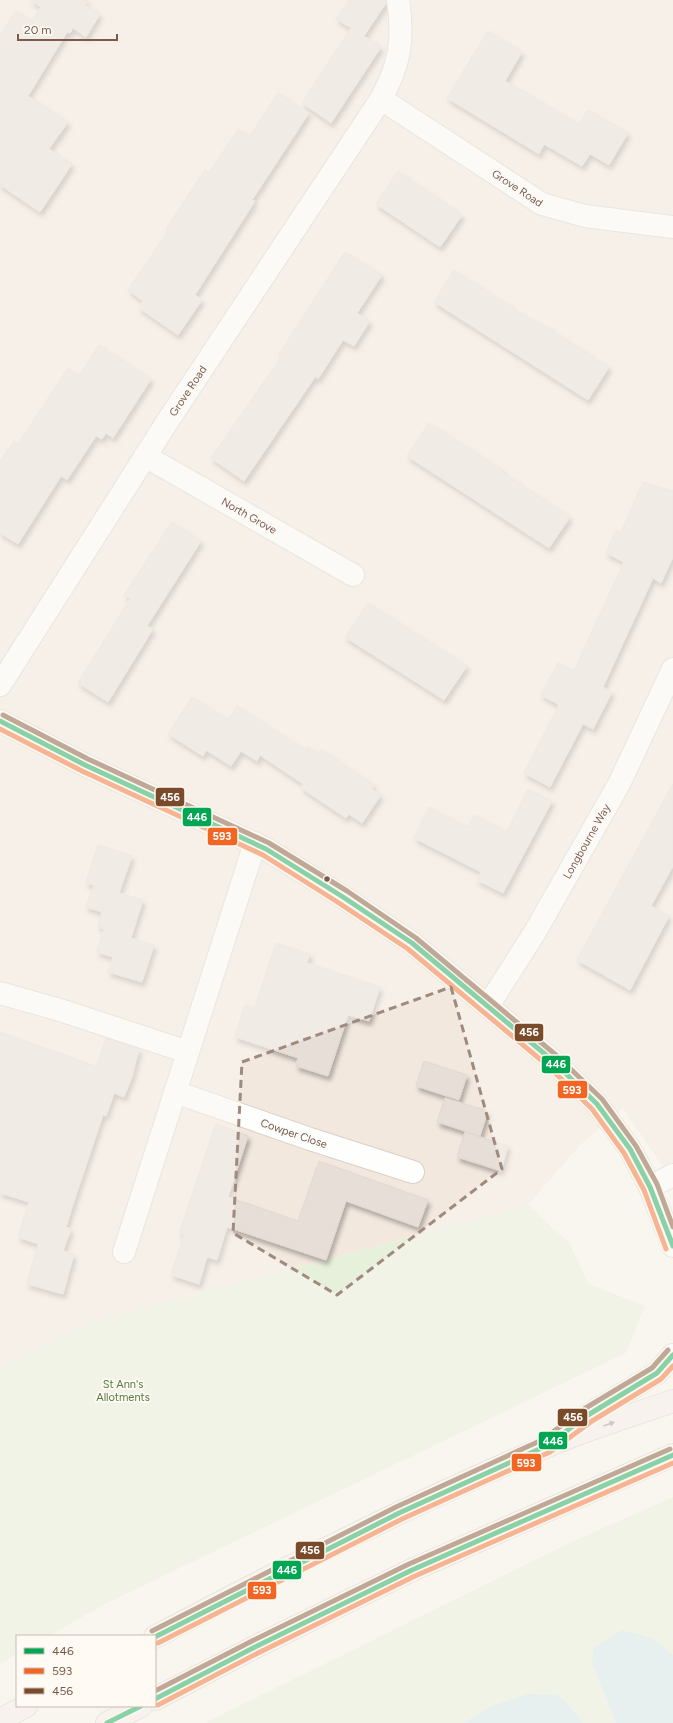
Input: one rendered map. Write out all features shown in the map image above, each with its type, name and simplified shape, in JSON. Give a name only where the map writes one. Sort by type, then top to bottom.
[{"type":"main road","points":[[156,1636],[399,1513],[546,1446],[673,1401]]},
{"type":"main road","points":[[156,1697],[412,1570],[673,1455]]},
{"type":"main road","points":[[0,1720],[24,1707]]},
{"type":"main road","points":[[108,1723],[138,1707]]},
{"type":"street","name":"Grove Road","points":[[0,685],[145,456],[381,99],[390,83],[398,58],[401,39],[398,0]]},
{"type":"street","name":"Grove Road","points":[[381,99],[542,204],[585,216],[673,227]]},
{"type":"street","name":"North Grove","points":[[145,456],[353,575]]},
{"type":"street","name":"Longbourne Way","points":[[488,1006],[535,932],[619,784],[673,669]]},
{"type":"street","points":[[0,721],[85,765],[266,848],[412,943],[552,1060],[597,1104],[630,1149],[650,1187],[673,1246]]},
{"type":"street","points":[[124,1252],[255,843]]},
{"type":"street","points":[[0,993],[60,1010],[188,1052]]},
{"type":"street","name":"Cowper Close","points":[[175,1092],[310,1139],[413,1172]]},
{"type":"street","points":[[650,1187],[673,1175]]},
{"type":"street","points":[[546,1446],[588,1415],[657,1373],[673,1355]]},
{"type":"highlighted area","points":[[451,987],[502,1169],[337,1295],[233,1233],[242,1062]]},
{"type":"shaded area","points":[[0,0],[673,0],[673,1182],[623,1108],[580,1145],[528,1205],[326,1260],[99,1319],[0,1368]]},
{"type":"green space","name":"St Ann's Allotments","points":[[528,1205],[569,1243],[589,1284],[645,1306],[626,1353],[103,1605],[51,1635],[16,1635],[16,1655],[0,1664],[0,1368],[99,1319],[326,1260]]},
{"type":"green space","points":[[673,1497],[673,1655],[652,1638],[592,1663],[616,1723],[583,1723],[566,1702],[492,1706],[463,1723],[205,1723],[565,1545]]},
{"type":"water","points":[[622,1630],[652,1638],[673,1655],[673,1723],[616,1723],[592,1663],[594,1647]]},
{"type":"water","points":[[528,1694],[556,1695],[566,1702],[583,1723],[463,1723],[492,1706]]},
{"type":"building","points":[[30,0],[88,0],[85,5],[100,14],[86,37],[73,28],[70,33],[67,32],[28,96],[68,122],[49,149],[72,164],[40,212],[0,185],[0,35],[16,11],[32,21],[41,7]]},
{"type":"building","points":[[349,0],[386,0],[386,3],[364,36],[381,47],[331,123],[302,103],[351,28],[336,19]]},
{"type":"building","points":[[488,31],[522,52],[505,81],[579,124],[588,110],[628,133],[609,165],[590,154],[582,166],[544,144],[539,154],[447,98]]},
{"type":"building","points":[[278,93],[309,113],[252,200],[255,201],[195,295],[202,300],[178,335],[139,308],[143,301],[128,290],[169,230],[166,229],[205,170],[209,173],[238,129],[250,136]]},
{"type":"building","points":[[398,171],[462,215],[440,247],[376,204]]},
{"type":"building","points":[[345,252],[382,275],[357,313],[370,321],[354,346],[343,340],[318,379],[315,377],[244,481],[211,458],[282,356],[279,354]]},
{"type":"building","points":[[454,270],[538,324],[539,322],[609,367],[588,400],[434,302]]},
{"type":"building","points":[[99,345],[151,379],[113,438],[106,433],[102,439],[96,436],[67,480],[61,476],[18,544],[0,533],[0,461],[14,441],[18,444],[68,368],[79,376]]},
{"type":"building","points":[[429,423],[503,470],[502,472],[570,517],[549,548],[407,456]]},
{"type":"building","points":[[643,482],[673,491],[673,557],[661,583],[653,578],[603,687],[612,692],[593,729],[583,724],[550,787],[524,773],[559,705],[541,695],[558,663],[574,671],[624,562],[606,553],[616,530],[621,533]]},
{"type":"building","points":[[172,522],[201,541],[147,626],[153,629],[108,702],[78,683],[130,599],[124,595]]},
{"type":"building","points":[[368,603],[467,666],[444,700],[345,637]]},
{"type":"building","points":[[192,697],[228,720],[237,706],[306,750],[308,746],[319,754],[321,749],[374,785],[372,789],[381,795],[362,823],[349,814],[346,818],[301,788],[303,784],[260,755],[257,761],[241,751],[231,766],[206,750],[203,756],[168,734]]},
{"type":"building","points":[[673,784],[673,866],[651,906],[669,916],[630,990],[577,960]]},
{"type":"building","points":[[528,789],[552,801],[503,893],[477,880],[481,872],[414,838],[429,807],[468,827],[474,815],[507,832]]},
{"type":"building","points":[[98,845],[132,856],[119,893],[143,900],[131,938],[154,945],[142,982],[108,972],[113,957],[97,952],[104,929],[98,927],[102,912],[86,907],[94,885],[86,883]]},
{"type":"building","points":[[276,943],[310,954],[307,963],[380,987],[369,1021],[348,1015],[328,1076],[296,1066],[298,1058],[235,1037],[245,1005],[255,1008]]},
{"type":"building","points":[[0,1032],[97,1067],[106,1038],[139,1049],[132,1077],[124,1097],[114,1093],[106,1116],[103,1115],[66,1227],[71,1229],[63,1251],[74,1254],[63,1294],[27,1284],[38,1244],[18,1237],[29,1202],[0,1193]]},
{"type":"building","points":[[424,1061],[467,1075],[459,1100],[416,1086]]},
{"type":"building","points":[[445,1098],[488,1111],[480,1136],[437,1122]]},
{"type":"building","points":[[216,1124],[248,1136],[228,1197],[298,1221],[319,1161],[428,1200],[418,1227],[346,1201],[326,1260],[227,1227],[217,1260],[207,1257],[199,1284],[171,1275],[184,1235],[179,1234]]},
{"type":"building","points":[[465,1132],[508,1146],[501,1171],[457,1157]]},
{"type":"transit line","name":"456","points":[[3,715],[88,759],[269,843],[347,891],[416,938],[556,1055],[602,1099],[636,1146],[657,1184],[673,1227]]},
{"type":"transit line","name":"446","points":[[0,721],[85,765],[266,849],[343,897],[412,943],[552,1060],[597,1104],[630,1149],[650,1187],[673,1246]]},
{"type":"transit line","name":"593","points":[[0,729],[82,771],[263,855],[408,949],[547,1065],[592,1109],[624,1153],[644,1190],[666,1249]]},
{"type":"transit line","name":"456","points":[[152,1631],[396,1507],[542,1440],[584,1409],[652,1368],[668,1350]]},
{"type":"transit line","name":"446","points":[[156,1636],[399,1513],[546,1446],[588,1415],[657,1373],[673,1355]]},
{"type":"transit line","name":"593","points":[[158,1643],[402,1519],[550,1452],[592,1421],[661,1379],[673,1366]]},
{"type":"transit line","name":"456","points":[[156,1690],[252,1641],[409,1564],[670,1449]]},
{"type":"transit line","name":"446","points":[[156,1698],[255,1647],[412,1570],[673,1455]]},
{"type":"transit line","name":"593","points":[[158,1705],[258,1653],[415,1576],[673,1463]]},
{"type":"transit line","name":"446","points":[[107,1723],[139,1707]]}]
